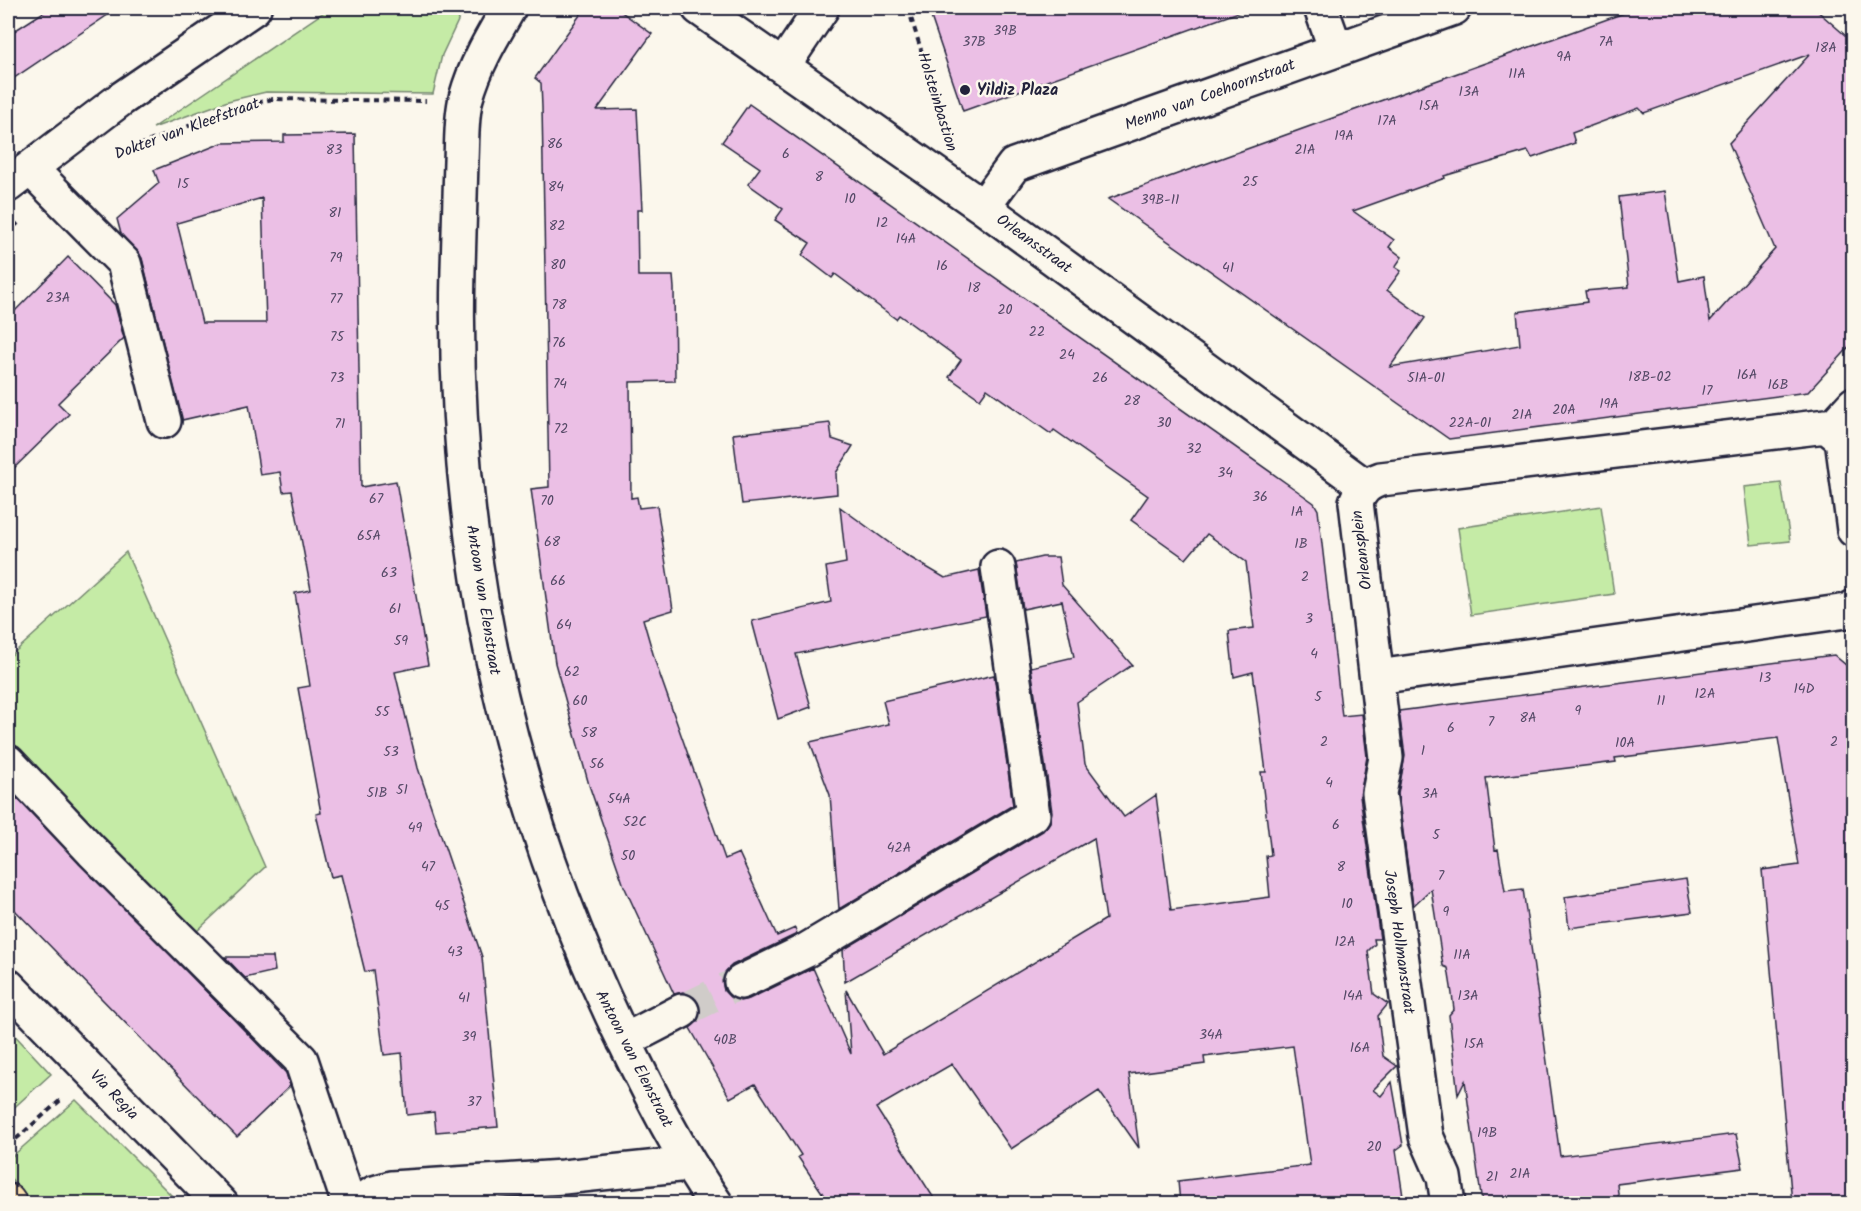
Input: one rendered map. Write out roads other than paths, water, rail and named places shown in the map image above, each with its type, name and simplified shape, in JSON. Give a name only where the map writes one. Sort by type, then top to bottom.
[{"type":"street","points":[[164,421],[124,263],[29,182],[121,99],[254,8]]},
{"type":"street","name":"Antoon van Elenstraat","points":[[509,8],[482,56],[465,102],[458,260],[458,373],[466,487],[480,594],[500,701],[533,816],[584,954],[624,1041],[688,1164],[716,1203]]},
{"type":"street","name":"Orleansstraat","points":[[699,8],[975,201],[1365,486]]},
{"type":"street","points":[[783,66],[822,8]]},
{"type":"street","points":[[1322,8],[1336,50]]},
{"type":"street","name":"Menno van Coehoornstraat","points":[[975,201],[1014,165],[1454,8]]},
{"type":"street","points":[[1854,404],[1832,428],[1842,438],[1854,530]]},
{"type":"street","name":"Orleansplein","points":[[1377,677],[1356,502],[1365,486],[1393,478],[1821,426],[1832,428]]},
{"type":"street","points":[[741,982],[805,951],[1033,815],[998,567]]},
{"type":"street","points":[[1377,677],[1847,611],[1854,607]]},
{"type":"street","name":"Joseph Hollmanstraat","points":[[1377,677],[1386,758],[1379,794],[1426,1136],[1444,1177],[1448,1203]]},
{"type":"street","points":[[8,762],[301,1060],[349,1203]]},
{"type":"street","name":"Via Regia","points":[[8,986],[221,1203]]},
{"type":"street","points":[[624,1041],[682,1011]]},
{"type":"street","points":[[357,1203],[374,1192],[391,1188],[563,1177],[688,1164]]},
{"type":"tunnel","points":[[682,1011],[741,982]]},
{"type":"place","name":"Yildiz Plaza","points":[[965,90]]}]
